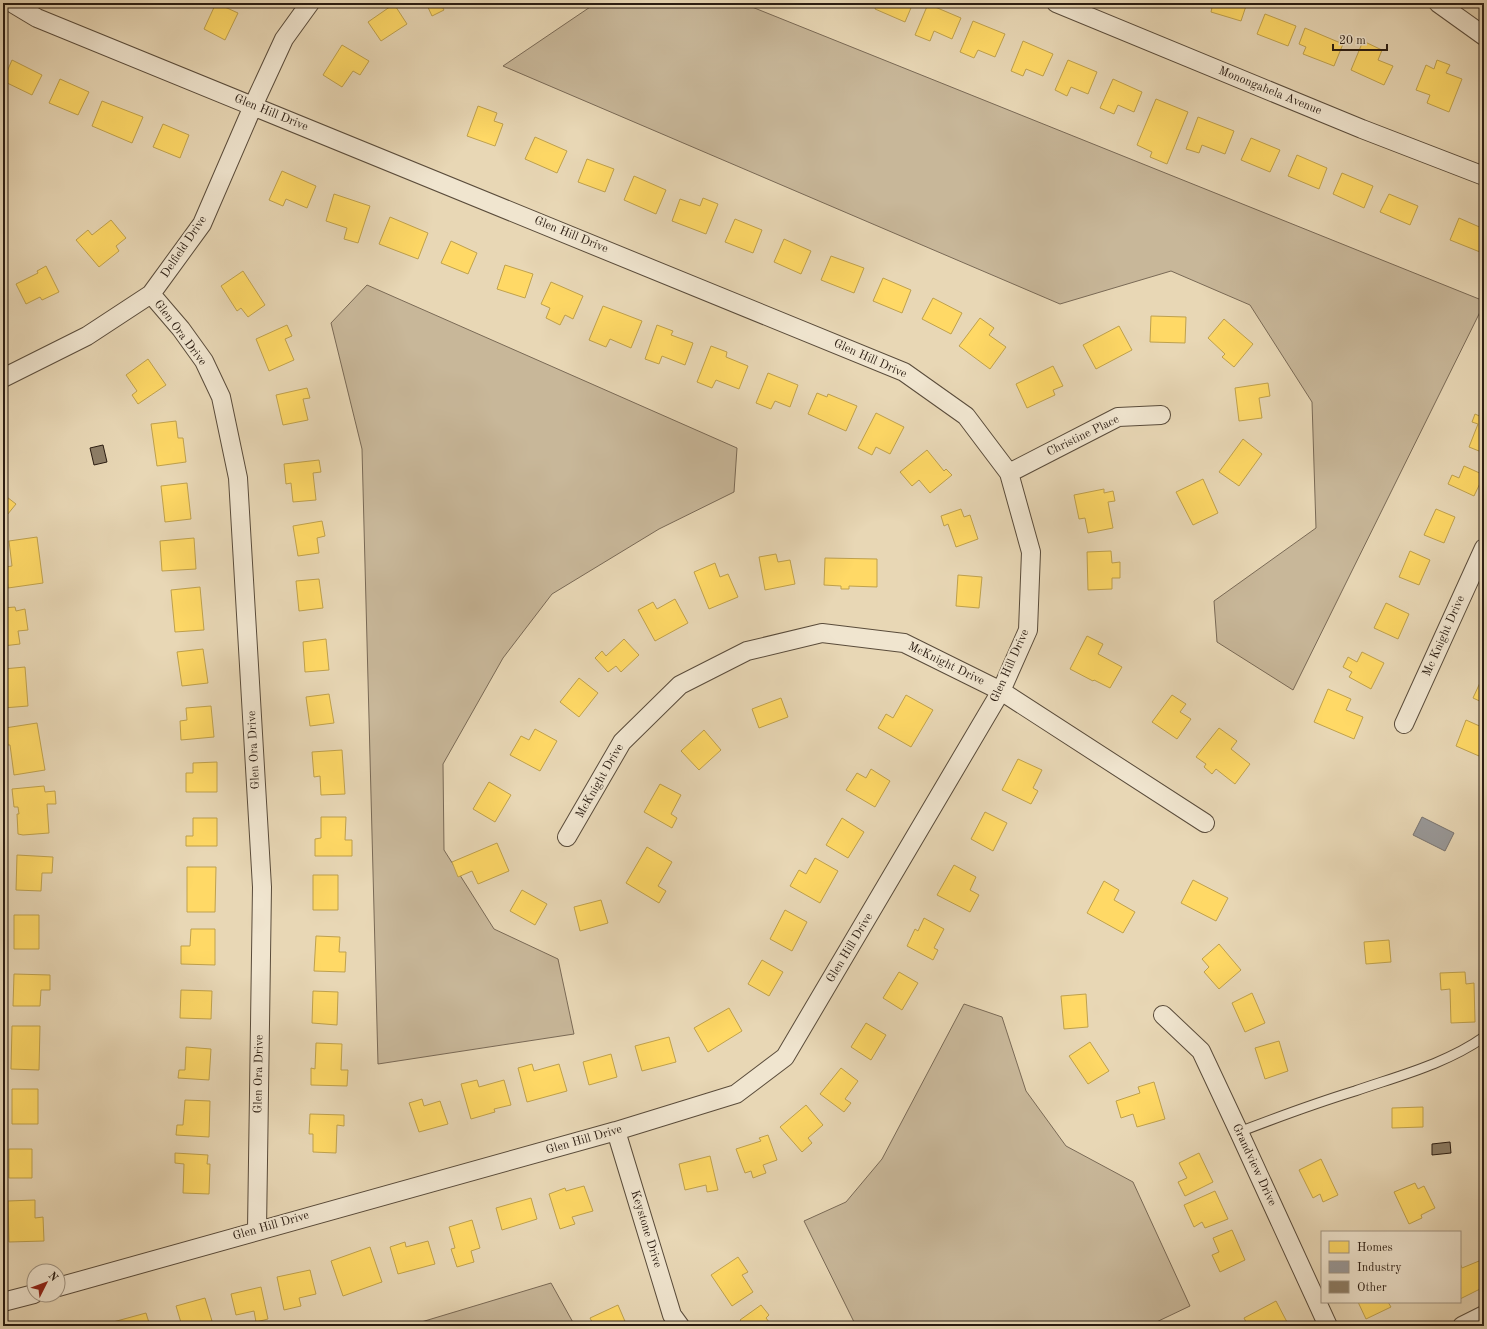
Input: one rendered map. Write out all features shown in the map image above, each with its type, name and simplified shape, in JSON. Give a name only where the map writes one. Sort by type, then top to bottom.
[{"type":"street","name":"Glen Hill Drive","points":[[12,3],[37,18],[904,372],[966,416],[1009,473],[1031,552],[1028,630],[1001,691],[785,1057],[736,1094],[616,1131],[257,1230],[66,1285]]},
{"type":"street","name":"Delfield Drive","points":[[3,378],[88,336],[151,294],[202,224],[284,38],[310,3]]},
{"type":"street","name":"Monongahela Avenue","points":[[1056,3],[1362,129],[1484,176]]},
{"type":"street","points":[[1438,3],[1484,36]]},
{"type":"street","name":"Glen Ora Drive","points":[[151,294],[181,329],[204,361],[221,397],[238,478],[262,887],[257,1230]]},
{"type":"street","name":"Christine Place","points":[[1009,473],[1118,417],[1161,415]]},
{"type":"street","name":"Mc Knight Drive","points":[[1404,724],[1484,548]]},
{"type":"street","name":"McKnight Drive","points":[[567,837],[622,742],[680,685],[747,651],[822,633],[904,643],[1001,691],[1205,823]]},
{"type":"street","name":"Grandview Drive","points":[[1163,1015],[1201,1051],[1328,1326]]},
{"type":"street","name":"Keystone Drive","points":[[616,1131],[672,1315],[680,1326]]},
{"type":"street","points":[[3,1302],[26,1296]]},
{"type":"street","points":[[1462,1326],[1484,1315]]},
{"type":"lane","points":[[1239,1132],[1308,1106],[1424,1068],[1474,1044],[1484,1037]]},
{"type":"shaded area","points":[[596,3],[742,3],[1484,301],[1484,304],[1293,690],[1217,642],[1214,601],[1316,528],[1312,402],[1250,305],[1171,271],[1060,304],[503,66]]},
{"type":"shaded area","points":[[367,285],[737,448],[734,492],[659,529],[552,594],[503,658],[443,764],[444,850],[494,929],[558,959],[574,1034],[378,1064],[362,449],[331,323]]},
{"type":"shaded area","points":[[964,1004],[1002,1017],[1026,1091],[1066,1146],[1133,1182],[1190,1306],[1148,1326],[856,1326],[804,1221],[846,1202],[882,1159]]},
{"type":"shaded area","points":[[551,1283],[575,1326],[408,1326]]},
{"type":"building: Homes","points":[[216,3],[238,13],[225,40],[204,29]]},
{"type":"building: Homes","points":[[426,3],[440,3],[444,10],[432,16]]},
{"type":"building: Homes","points":[[877,3],[913,3],[905,22],[875,9]]},
{"type":"building: Homes","points":[[1213,3],[1247,3],[1241,21],[1211,12]]},
{"type":"building: Homes","points":[[394,4],[407,24],[381,41],[368,22]]},
{"type":"building: Homes","points":[[928,4],[961,18],[952,39],[934,31],[930,41],[915,35]]},
{"type":"building: Homes","points":[[1265,14],[1296,26],[1288,46],[1257,34]]},
{"type":"building: Homes","points":[[973,21],[1005,34],[995,57],[978,50],[974,58],[960,52]]},
{"type":"building: Homes","points":[[1305,28],[1343,44],[1334,66],[1303,54],[1306,47],[1299,44]]},
{"type":"building: Homes","points":[[1023,41],[1053,54],[1043,76],[1026,69],[1023,76],[1011,71]]},
{"type":"building: Homes","points":[[1363,41],[1382,50],[1378,60],[1393,66],[1384,85],[1351,70]]},
{"type":"building: Homes","points":[[342,45],[369,61],[360,75],[353,71],[342,87],[323,75]]},
{"type":"building: Homes","points":[[12,60],[42,75],[32,95],[3,81]]},
{"type":"building: Homes","points":[[1068,60],[1097,72],[1088,94],[1071,87],[1067,96],[1055,90]]},
{"type":"building: Homes","points":[[1437,60],[1450,65],[1446,73],[1462,79],[1449,112],[1427,103],[1430,95],[1416,90],[1426,65],[1434,69]]},
{"type":"building: Homes","points":[[60,79],[89,92],[78,115],[49,103]]},
{"type":"building: Homes","points":[[1113,79],[1142,92],[1134,112],[1118,105],[1114,114],[1100,108]]},
{"type":"building: Homes","points":[[1156,99],[1188,112],[1167,164],[1150,157],[1152,152],[1137,145]]},
{"type":"building: Homes","points":[[102,101],[143,117],[132,143],[92,126]]},
{"type":"building: Homes","points":[[478,106],[497,113],[494,121],[503,124],[495,146],[467,136]]},
{"type":"building: Homes","points":[[1198,117],[1234,131],[1225,154],[1202,145],[1199,153],[1186,149]]},
{"type":"building: Homes","points":[[163,124],[189,135],[180,158],[153,147]]},
{"type":"building: Homes","points":[[535,137],[567,151],[557,173],[525,159]]},
{"type":"building: Homes","points":[[1251,138],[1280,150],[1270,172],[1241,160]]},
{"type":"building: Homes","points":[[1297,155],[1327,168],[1319,189],[1288,176]]},
{"type":"building: Homes","points":[[587,159],[614,169],[605,192],[578,182]]},
{"type":"building: Homes","points":[[282,171],[316,186],[307,208],[286,199],[283,206],[269,200]]},
{"type":"building: Homes","points":[[1342,173],[1373,186],[1364,208],[1333,194]]},
{"type":"building: Homes","points":[[634,176],[666,190],[656,214],[624,200]]},
{"type":"building: Homes","points":[[334,194],[370,206],[358,243],[344,239],[347,228],[326,221]]},
{"type":"building: Homes","points":[[1389,194],[1418,206],[1410,225],[1380,212]]},
{"type":"building: Homes","points":[[703,198],[718,204],[706,234],[672,221],[680,199],[700,206]]},
{"type":"building: Homes","points":[[390,217],[428,233],[418,259],[379,244]]},
{"type":"building: Homes","points":[[1459,218],[1484,229],[1484,244],[1480,252],[1450,240]]},
{"type":"building: Homes","points":[[735,219],[762,230],[753,253],[725,242]]},
{"type":"building: Homes","points":[[111,220],[126,238],[116,246],[119,251],[99,267],[76,240],[88,230],[92,235]]},
{"type":"building: Homes","points":[[784,239],[811,251],[801,274],[774,262]]},
{"type":"building: Homes","points":[[451,241],[477,253],[468,274],[441,263]]},
{"type":"building: Homes","points":[[831,256],[864,268],[854,293],[821,280]]},
{"type":"building: Homes","points":[[505,265],[533,274],[525,298],[497,289]]},
{"type":"building: Homes","points":[[46,266],[59,292],[42,300],[40,297],[26,304],[16,284],[38,273],[37,271]]},
{"type":"building: Homes","points":[[243,271],[265,305],[248,317],[241,308],[237,311],[221,286]]},
{"type":"building: Homes","points":[[883,278],[911,290],[902,313],[873,301]]},
{"type":"building: Homes","points":[[551,282],[583,296],[573,319],[565,315],[560,325],[546,318],[550,308],[541,304]]},
{"type":"building: Homes","points":[[933,298],[962,313],[951,334],[922,319]]},
{"type":"building: Homes","points":[[603,306],[642,321],[631,348],[610,339],[606,347],[589,340]]},
{"type":"building: Homes","points":[[1151,316],[1186,317],[1185,343],[1150,342]]},
{"type":"building: Homes","points":[[980,318],[994,328],[989,335],[1006,347],[990,369],[959,346]]},
{"type":"building: Homes","points":[[1224,319],[1253,344],[1234,367],[1222,357],[1225,354],[1208,338]]},
{"type":"building: Homes","points":[[287,325],[292,336],[285,339],[294,360],[269,371],[256,339]]},
{"type":"building: Homes","points":[[657,325],[673,331],[671,335],[693,343],[685,365],[662,356],[659,364],[645,359]]},
{"type":"building: Homes","points":[[1119,326],[1132,350],[1096,369],[1083,345]]},
{"type":"building: Homes","points":[[711,346],[727,352],[726,357],[748,366],[739,389],[716,380],[712,388],[697,382]]},
{"type":"building: Homes","points":[[148,359],[166,385],[138,404],[132,395],[137,391],[126,375]]},
{"type":"building: Homes","points":[[1053,366],[1063,386],[1053,390],[1055,395],[1027,408],[1016,384]]},
{"type":"building: Homes","points":[[768,373],[798,385],[790,407],[775,401],[771,409],[756,403]]},
{"type":"building: Homes","points":[[1268,383],[1270,396],[1259,398],[1262,418],[1239,421],[1235,388]]},
{"type":"building: Homes","points":[[307,388],[310,398],[303,399],[308,420],[283,425],[276,395]]},
{"type":"building: Homes","points":[[817,393],[827,397],[828,394],[857,406],[846,431],[808,414]]},
{"type":"building: Homes","points":[[876,413],[904,427],[890,454],[876,447],[872,455],[858,448]]},
{"type":"building: Homes","points":[[1475,414],[1484,418],[1484,453],[1469,447],[1478,424],[1472,422]]},
{"type":"building: Homes","points":[[176,421],[178,438],[183,438],[186,462],[157,466],[151,424]]},
{"type":"building: Homes","points":[[1243,439],[1262,454],[1239,486],[1219,472]]},
{"type":"building: Homes","points":[[927,450],[944,471],[946,469],[952,475],[930,493],[919,480],[912,486],[900,472]]},
{"type":"building: Homes","points":[[319,460],[321,472],[313,473],[316,500],[293,502],[291,483],[286,484],[284,464]]},
{"type":"building: Homes","points":[[1464,466],[1484,475],[1474,496],[1448,484],[1452,475],[1459,478]]},
{"type":"building: Homes","points":[[1203,479],[1218,513],[1193,525],[1176,492]]},
{"type":"building: Homes","points":[[187,483],[191,519],[165,522],[161,486]]},
{"type":"building: Homes","points":[[1104,489],[1104,493],[1113,491],[1115,501],[1108,502],[1113,528],[1088,533],[1085,518],[1079,519],[1074,495]]},
{"type":"building: Homes","points":[[3,494],[16,504],[3,520]]},
{"type":"building: Homes","points":[[961,509],[964,517],[970,515],[978,539],[956,547],[948,524],[944,526],[941,516]]},
{"type":"building: Homes","points":[[1436,509],[1455,517],[1444,543],[1424,535]]},
{"type":"building: Homes","points":[[322,521],[325,536],[317,538],[319,553],[298,556],[293,526]]},
{"type":"building: Homes","points":[[37,537],[43,583],[8,588],[6,567],[12,566],[9,541]]},
{"type":"building: Homes","points":[[194,538],[196,569],[162,571],[160,541]]},
{"type":"building: Homes","points":[[1111,551],[1112,563],[1120,562],[1120,578],[1112,578],[1112,589],[1088,590],[1087,552]]},
{"type":"building: Homes","points":[[1410,551],[1430,560],[1419,585],[1399,577]]},
{"type":"building: Homes","points":[[776,554],[778,562],[790,560],[795,584],[765,590],[759,557]]},
{"type":"building: Homes","points":[[825,558],[877,559],[877,587],[849,586],[849,589],[841,589],[841,586],[824,585]]},
{"type":"building: Homes","points":[[715,563],[720,577],[728,574],[738,597],[709,609],[694,572]]},
{"type":"building: Homes","points":[[958,575],[982,577],[979,608],[956,606]]},
{"type":"building: Homes","points":[[319,579],[323,608],[299,611],[296,581]]},
{"type":"building: Homes","points":[[200,587],[204,630],[175,632],[171,590]]},
{"type":"building: Homes","points":[[675,599],[688,623],[655,641],[638,610],[653,602],[657,609]]},
{"type":"building: Homes","points":[[1386,603],[1409,614],[1398,639],[1374,628]]},
{"type":"building: Homes","points":[[15,607],[16,611],[25,609],[28,630],[18,631],[20,644],[3,646],[3,608]]},
{"type":"building: Homes","points":[[1087,636],[1103,644],[1098,654],[1122,667],[1110,688],[1070,669]]},
{"type":"building: Homes","points":[[326,639],[329,670],[305,672],[303,642]]},
{"type":"building: Homes","points":[[624,639],[639,655],[621,672],[616,666],[608,672],[595,658],[602,651],[606,656]]},
{"type":"building: Homes","points":[[203,649],[208,683],[182,686],[177,652]]},
{"type":"building: Homes","points":[[1362,652],[1384,663],[1371,689],[1349,677],[1352,672],[1343,667],[1348,657],[1357,662]]},
{"type":"building: Homes","points":[[25,667],[28,706],[3,708],[3,669]]},
{"type":"building: Homes","points":[[1484,674],[1484,703],[1473,698]]},
{"type":"building: Homes","points":[[579,678],[598,693],[579,717],[560,702]]},
{"type":"building: Homes","points":[[1328,689],[1351,699],[1346,710],[1363,717],[1354,739],[1314,722]]},
{"type":"building: Homes","points":[[329,694],[334,723],[310,726],[306,697]]},
{"type":"building: Homes","points":[[906,695],[933,710],[911,747],[878,728],[886,714],[893,718]]},
{"type":"building: Homes","points":[[1172,695],[1186,704],[1180,712],[1191,719],[1177,739],[1152,722]]},
{"type":"building: Homes","points":[[781,698],[788,717],[759,728],[752,709]]},
{"type":"building: Homes","points":[[211,706],[214,737],[181,740],[180,721],[187,720],[186,708]]},
{"type":"building: Homes","points":[[1466,720],[1484,728],[1484,750],[1482,749],[1479,756],[1456,746]]},
{"type":"building: Homes","points":[[37,723],[45,770],[14,775],[10,745],[8,745],[5,728]]},
{"type":"building: Homes","points":[[1219,728],[1237,741],[1231,749],[1250,764],[1235,784],[1216,769],[1212,774],[1204,767],[1206,764],[1196,757]]},
{"type":"building: Homes","points":[[535,729],[557,741],[540,771],[510,755],[521,736],[529,740]]},
{"type":"building: Homes","points":[[704,730],[721,750],[699,770],[681,751]]},
{"type":"building: Homes","points":[[342,750],[345,794],[321,795],[320,776],[314,777],[312,752]]},
{"type":"building: Homes","points":[[1018,759],[1042,770],[1033,788],[1038,791],[1031,804],[1002,790]]},
{"type":"building: Homes","points":[[217,762],[217,792],[186,792],[186,773],[193,773],[193,763]]},
{"type":"building: Homes","points":[[871,769],[890,781],[875,807],[846,790],[857,773],[866,778]]},
{"type":"building: Homes","points":[[489,782],[511,795],[495,822],[473,809]]},
{"type":"building: Homes","points":[[660,784],[681,795],[671,814],[677,818],[672,828],[644,812]]},
{"type":"building: Homes","points":[[44,786],[45,792],[55,791],[56,804],[47,804],[49,833],[18,834],[17,814],[19,814],[18,807],[14,807],[12,789]]},
{"type":"building: Homes","points":[[985,812],[1007,823],[993,851],[971,839]]},
{"type":"building: Homes","points":[[321,817],[346,817],[345,840],[352,840],[352,856],[315,856],[315,839],[321,838]]},
{"type":"building: Homes","points":[[193,818],[217,818],[217,846],[186,846],[186,836],[193,836]]},
{"type":"building: Homes","points":[[842,818],[864,832],[848,858],[826,845]]},
{"type":"building: Homes","points":[[497,843],[509,871],[478,884],[472,871],[458,877],[452,862]]},
{"type":"building: Homes","points":[[647,847],[672,862],[658,886],[666,891],[659,903],[626,883]]},
{"type":"building: Homes","points":[[17,855],[53,857],[52,873],[42,873],[41,891],[16,890]]},
{"type":"building: Homes","points":[[815,858],[838,871],[820,903],[790,886],[799,870],[806,874]]},
{"type":"building: Homes","points":[[954,865],[976,877],[970,890],[979,895],[970,912],[937,895]]},
{"type":"building: Homes","points":[[187,867],[216,867],[215,912],[187,912]]},
{"type":"building: Homes","points":[[313,875],[338,875],[338,910],[313,910]]},
{"type":"building: Homes","points":[[1193,880],[1228,898],[1216,921],[1181,903]]},
{"type":"building: Homes","points":[[1104,881],[1119,890],[1114,900],[1135,912],[1123,933],[1087,913]]},
{"type":"building: Homes","points":[[522,890],[547,904],[535,925],[510,911]]},
{"type":"building: Homes","points":[[601,900],[608,923],[580,931],[574,907]]},
{"type":"building: Homes","points":[[785,910],[807,922],[792,951],[770,939]]},
{"type":"building: Homes","points":[[14,915],[39,915],[39,949],[14,949]]},
{"type":"building: Homes","points":[[924,918],[944,929],[934,948],[938,950],[933,960],[907,946],[915,929],[918,931]]},
{"type":"building: Homes","points":[[191,929],[215,929],[215,965],[181,964],[181,946],[190,946]]},
{"type":"building: Homes","points":[[316,936],[340,937],[339,952],[346,952],[345,972],[314,971]]},
{"type":"building: Homes","points":[[1389,940],[1391,962],[1366,964],[1364,942]]},
{"type":"building: Homes","points":[[1219,944],[1241,970],[1219,989],[1204,972],[1209,967],[1202,959]]},
{"type":"building: Homes","points":[[762,960],[783,972],[769,996],[748,984]]},
{"type":"building: Homes","points":[[899,972],[918,983],[902,1010],[883,998]]},
{"type":"building: Homes","points":[[1465,972],[1466,984],[1474,983],[1475,1022],[1451,1023],[1450,989],[1441,990],[1440,973]]},
{"type":"building: Homes","points":[[14,974],[50,975],[50,990],[41,990],[40,1006],[13,1006]]},
{"type":"building: Homes","points":[[181,990],[212,991],[211,1019],[180,1018]]},
{"type":"building: Homes","points":[[313,991],[338,992],[337,1025],[312,1023]]},
{"type":"building: Homes","points":[[1252,993],[1265,1023],[1245,1032],[1232,1003]]},
{"type":"building: Homes","points":[[1086,994],[1088,1027],[1064,1029],[1061,996]]},
{"type":"building: Homes","points":[[729,1008],[742,1031],[708,1052],[694,1028]]},
{"type":"building: Homes","points":[[866,1023],[886,1035],[871,1060],[851,1047]]},
{"type":"building: Homes","points":[[12,1026],[40,1026],[39,1070],[11,1069]]},
{"type":"building: Homes","points":[[669,1037],[676,1062],[642,1071],[635,1046]]},
{"type":"building: Homes","points":[[1279,1041],[1288,1071],[1265,1079],[1255,1048]]},
{"type":"building: Homes","points":[[1090,1042],[1109,1071],[1088,1084],[1069,1056]]},
{"type":"building: Homes","points":[[316,1043],[342,1044],[341,1070],[348,1070],[347,1086],[311,1085],[311,1068],[315,1069]]},
{"type":"building: Homes","points":[[186,1047],[211,1049],[209,1080],[178,1078],[179,1070],[185,1070]]},
{"type":"building: Homes","points":[[611,1054],[617,1077],[589,1085],[583,1062]]},
{"type":"building: Homes","points":[[532,1064],[534,1071],[559,1064],[567,1091],[527,1102],[518,1068]]},
{"type":"building: Homes","points":[[841,1068],[858,1081],[845,1099],[851,1103],[844,1112],[820,1094]]},
{"type":"building: Homes","points":[[477,1080],[479,1087],[504,1080],[511,1105],[494,1109],[495,1112],[471,1119],[461,1084]]},
{"type":"building: Homes","points":[[1154,1082],[1165,1119],[1137,1127],[1133,1114],[1121,1118],[1116,1101],[1140,1093],[1138,1087]]},
{"type":"building: Homes","points":[[12,1089],[38,1089],[38,1124],[12,1124]]},
{"type":"building: Homes","points":[[422,1099],[424,1106],[440,1101],[448,1124],[419,1132],[409,1103]]},
{"type":"building: Homes","points":[[185,1100],[210,1101],[209,1137],[176,1135],[177,1125],[183,1125]]},
{"type":"building: Homes","points":[[806,1105],[823,1125],[808,1138],[812,1143],[802,1152],[780,1127]]},
{"type":"building: Homes","points":[[1423,1107],[1423,1127],[1392,1128],[1392,1108]]},
{"type":"building: Homes","points":[[310,1114],[344,1115],[344,1126],[337,1125],[336,1153],[313,1152],[313,1134],[309,1134]]},
{"type":"building: Homes","points":[[768,1135],[777,1160],[763,1165],[766,1173],[753,1178],[751,1171],[745,1173],[736,1149],[761,1141],[759,1138]]},
{"type":"building: Homes","points":[[9,1149],[32,1149],[32,1178],[9,1178]]},
{"type":"building: Homes","points":[[175,1153],[208,1155],[207,1164],[210,1164],[209,1194],[183,1193],[184,1164],[175,1163]]},
{"type":"building: Homes","points":[[1199,1153],[1213,1182],[1185,1196],[1178,1182],[1187,1178],[1179,1163]]},
{"type":"building: Homes","points":[[710,1156],[718,1190],[707,1192],[706,1185],[685,1190],[679,1164]]},
{"type":"building: Homes","points":[[1321,1159],[1338,1195],[1323,1202],[1320,1194],[1313,1198],[1299,1170]]},
{"type":"building: Homes","points":[[1415,1183],[1418,1189],[1424,1186],[1435,1208],[1421,1215],[1422,1218],[1409,1224],[1394,1192]]},
{"type":"building: Homes","points":[[584,1186],[593,1211],[572,1217],[575,1224],[560,1229],[549,1194],[565,1188],[566,1191]]},
{"type":"building: Homes","points":[[1215,1191],[1228,1219],[1205,1228],[1202,1222],[1194,1227],[1184,1205]]},
{"type":"building: Homes","points":[[531,1198],[537,1219],[502,1230],[496,1208]]},
{"type":"building: Homes","points":[[35,1200],[35,1218],[43,1217],[44,1241],[9,1242],[8,1201]]},
{"type":"building: Homes","points":[[472,1220],[480,1248],[471,1251],[474,1262],[457,1267],[451,1249],[455,1248],[449,1227]]},
{"type":"building: Homes","points":[[1232,1230],[1245,1260],[1220,1272],[1212,1255],[1219,1252],[1213,1238]]},
{"type":"building: Homes","points":[[428,1241],[435,1264],[398,1274],[390,1247],[405,1242],[406,1247]]},
{"type":"building: Homes","points":[[370,1247],[382,1282],[343,1296],[331,1261]]},
{"type":"building: Homes","points":[[738,1257],[748,1272],[742,1275],[753,1292],[732,1306],[711,1275]]},
{"type":"building: Homes","points":[[1479,1261],[1484,1273],[1484,1287],[1461,1298],[1461,1266],[1462,1268]]},
{"type":"building: Homes","points":[[310,1270],[316,1294],[299,1298],[301,1306],[284,1310],[277,1277]]},
{"type":"building: Homes","points":[[261,1287],[268,1319],[256,1322],[254,1311],[236,1315],[231,1294]]},
{"type":"building: Homes","points":[[205,1298],[212,1321],[193,1326],[182,1326],[176,1306]]},
{"type":"building: Homes","points":[[1276,1301],[1287,1322],[1279,1326],[1248,1326],[1244,1318]]},
{"type":"building: Homes","points":[[1358,1303],[1389,1303],[1391,1307],[1366,1319]]},
{"type":"building: Homes","points":[[618,1305],[627,1326],[594,1326],[590,1318]]},
{"type":"building: Homes","points":[[761,1305],[769,1315],[766,1318],[772,1326],[745,1326],[740,1320]]},
{"type":"building: Homes","points":[[146,1313],[150,1326],[114,1326],[113,1322]]},
{"type":"building: Industry","points":[[1422,817],[1454,833],[1445,851],[1413,835]]},
{"type":"building: Other","points":[[103,445],[107,462],[94,465],[90,448]]},
{"type":"building: Other","points":[[1450,1142],[1451,1153],[1432,1155],[1432,1144]]}]
